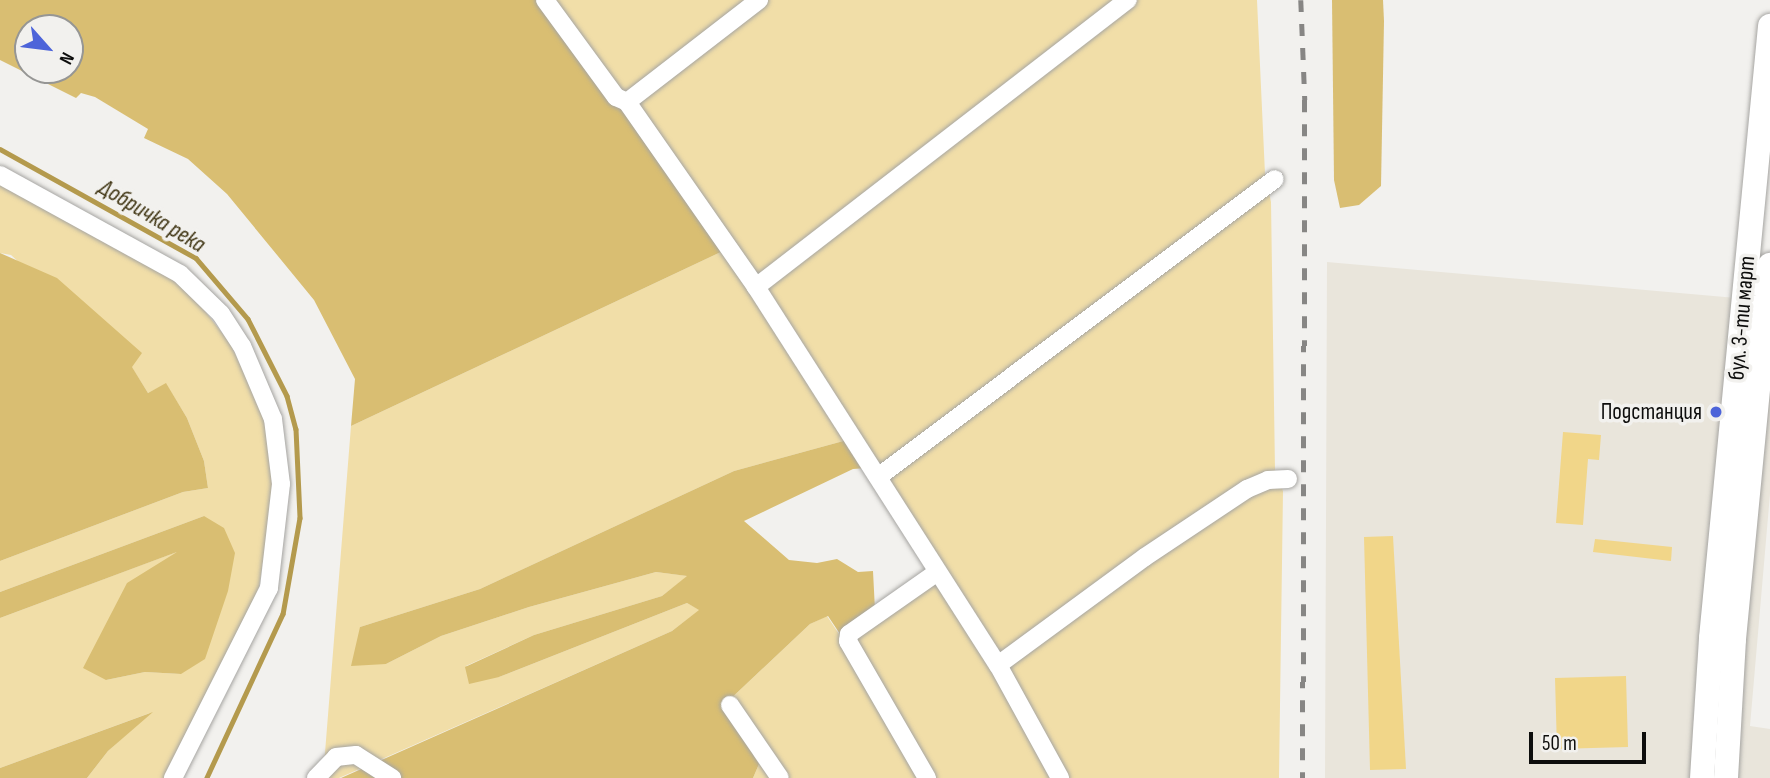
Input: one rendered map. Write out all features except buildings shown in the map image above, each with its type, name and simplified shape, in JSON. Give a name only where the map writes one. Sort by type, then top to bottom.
[{"type":"main road","name":"бул. 3-ти март","points":[[1726,778],[1756,362],[1770,26]]},
{"type":"main road","name":"бул. 3-ти март","points":[[1702,778],[1770,265]]},
{"type":"street","points":[[545,0],[616,97],[627,102],[756,287],[936,573],[998,665],[1060,778]]},
{"type":"street","points":[[627,102],[759,0]]},
{"type":"street","points":[[756,287],[1128,0]]},
{"type":"street","points":[[0,175],[166,265],[188,281],[221,314],[242,346],[273,419],[281,484],[269,588],[173,778]]},
{"type":"street","points":[[878,477],[1275,179]]},
{"type":"street","points":[[998,665],[1247,489],[1268,480],[1289,479]]},
{"type":"street","points":[[927,778],[848,641],[849,634],[936,573]]},
{"type":"street","points":[[730,705],[780,778]]},
{"type":"street","points":[[316,778],[336,757],[356,755],[392,778]]},
{"type":"shaded area","points":[[0,0],[538,0],[621,104],[723,251],[351,426],[355,379],[314,300],[227,194],[188,159],[144,138],[148,129],[95,97],[81,93],[76,98],[48,84],[84,84],[84,14],[14,14],[14,67],[0,60]]},
{"type":"shaded area","points":[[551,0],[1257,0],[1265,174],[1271,202],[1275,470],[1283,491],[1279,778],[753,778],[759,764],[724,705],[810,624],[827,616],[839,634],[930,571],[622,94]]},
{"type":"shaded area","points":[[1332,0],[1383,0],[1384,21],[1381,186],[1359,205],[1340,208],[1334,180]]},
{"type":"shaded area","points":[[0,183],[162,269],[193,296],[230,343],[263,413],[274,454],[273,497],[259,587],[176,778],[87,778],[108,751],[150,713],[0,768],[0,618],[182,550],[106,680],[145,672],[181,674],[204,516],[0,592],[0,561],[183,492],[208,488],[204,461],[187,418],[166,384],[148,393],[131,366],[11,255],[0,253]]},
{"type":"shaded area","points":[[723,251],[847,440],[734,471],[480,589],[360,627],[386,664],[441,636],[529,607],[656,572],[688,576],[662,596],[534,635],[466,666],[499,677],[687,603],[700,610],[672,631],[339,778],[323,778],[351,426]]},
{"type":"shaded area","points":[[0,253],[57,278],[142,353],[132,367],[148,393],[166,383],[187,418],[204,461],[208,488],[183,492],[0,561]]},
{"type":"shaded area","points":[[1327,262],[1770,301],[1770,494],[1750,726],[1770,729],[1770,778],[1325,778]]},
{"type":"shaded area","points":[[847,440],[866,468],[853,469],[744,521],[789,560],[817,563],[837,559],[858,572],[873,571],[875,610],[840,634],[828,616],[810,624],[724,705],[759,764],[753,778],[341,778],[672,631],[699,610],[687,603],[499,677],[469,684],[465,667],[534,635],[662,596],[687,576],[656,572],[529,607],[441,636],[386,664],[351,666],[360,627],[480,589],[734,471]]},
{"type":"shaded area","points":[[204,516],[224,528],[235,553],[228,591],[205,659],[181,674],[145,672],[106,680],[83,668],[127,583],[177,552],[0,618],[0,592]]},
{"type":"shaded area","points":[[153,712],[108,751],[87,778],[0,778],[0,768]]},
{"type":"waterway","name":"Добричка река","points":[[0,149],[196,258],[248,319],[287,396],[296,429],[300,518],[283,614],[207,778]]},
{"type":"railway","points":[[1301,0],[1305,100],[1303,778]]},
{"type":"place","name":"Подстанция","points":[[1716,412]]}]
